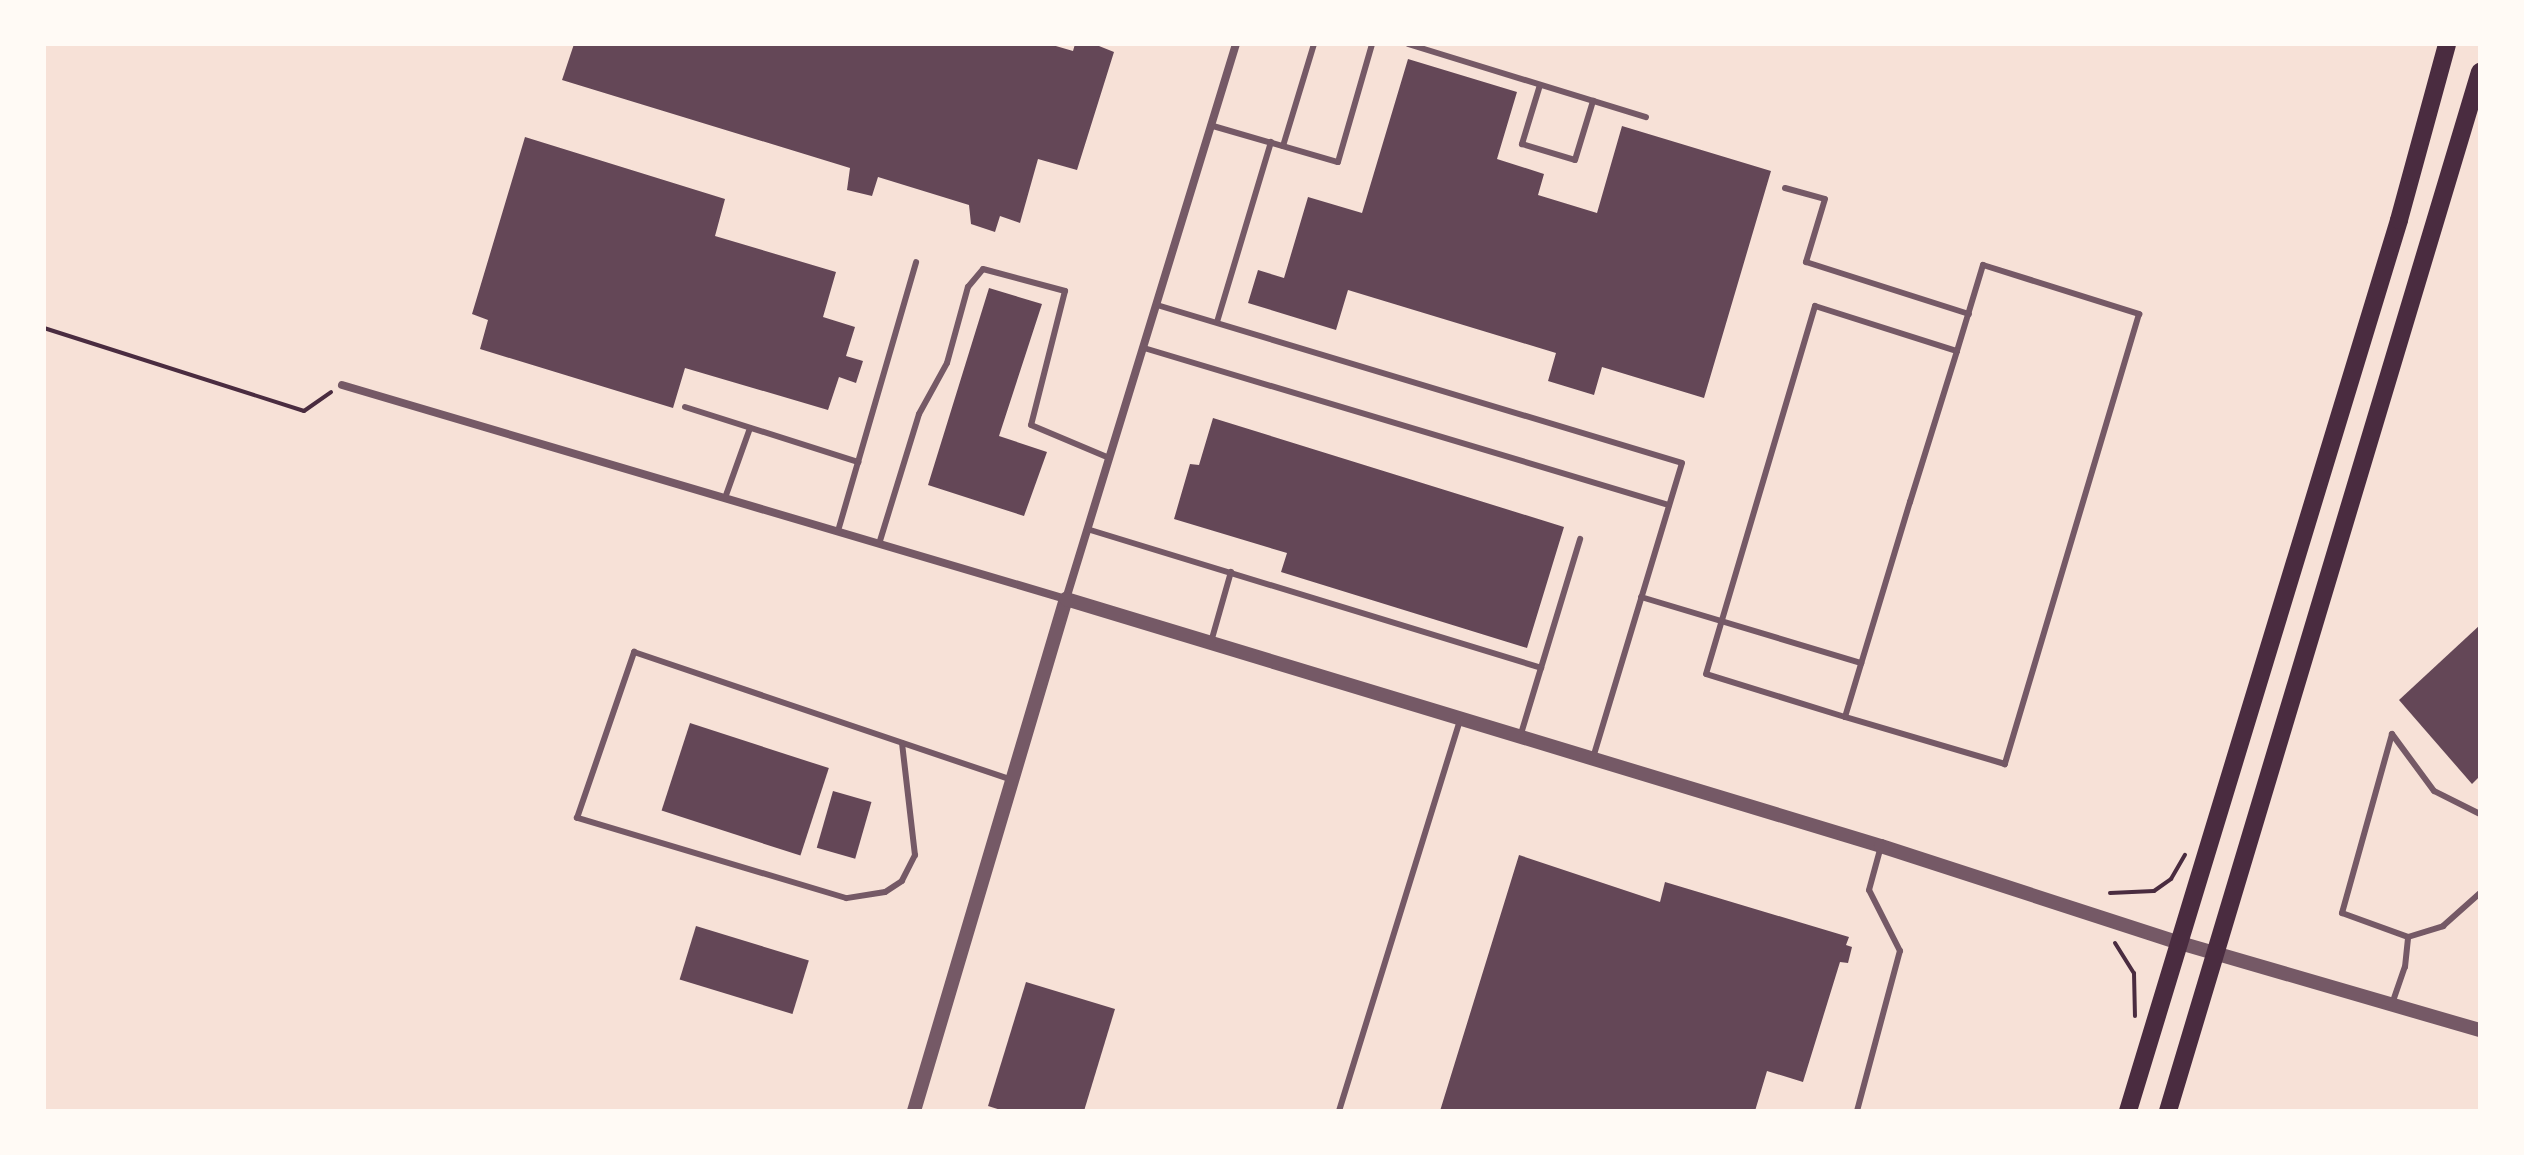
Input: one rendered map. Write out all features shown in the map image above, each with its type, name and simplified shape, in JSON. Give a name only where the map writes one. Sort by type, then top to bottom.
[{"type":"highway","points":[[2128,1111],[2399,220],[2447,44]]},
{"type":"highway","points":[[2168,1111],[2218,953],[2480,72]]},
{"type":"street","points":[[914,1111],[1087,529],[1236,44]]},
{"type":"street","points":[[342,385],[1066,599],[1881,846],[2180,943],[2480,1030]]},
{"type":"lane","points":[[1283,146],[1314,44]]},
{"type":"lane","points":[[1213,126],[1338,162],[1372,44]]},
{"type":"lane","points":[[1408,44],[1646,117]]},
{"type":"lane","points":[[1540,85],[1522,144],[1575,160],[1593,101]]},
{"type":"lane","points":[[1217,322],[1271,142]]},
{"type":"lane","points":[[1785,188],[1825,199],[1806,262],[1969,314]]},
{"type":"lane","points":[[838,531],[916,262]]},
{"type":"lane","points":[[1845,717],[1969,314],[1983,265],[2139,314],[2005,764],[1845,717],[1706,674],[1815,306],[1957,351]]},
{"type":"lane","points":[[879,544],[919,414],[947,363],[968,287],[983,269],[1065,291],[1031,425],[1109,458]]},
{"type":"lane","points":[[1157,305],[1682,463],[1593,759]]},
{"type":"lane","points":[[1144,348],[1669,505]]},
{"type":"lane","points":[[685,407],[858,462]]},
{"type":"lane","points":[[725,498],[750,428]]},
{"type":"lane","points":[[1087,529],[1541,668]]},
{"type":"lane","points":[[1520,737],[1580,539]]},
{"type":"lane","points":[[1211,643],[1231,572]]},
{"type":"lane","points":[[1641,597],[1861,663]]},
{"type":"lane","points":[[902,743],[915,855],[902,881],[885,892],[846,898],[577,818],[634,652],[1012,780]]},
{"type":"lane","points":[[1339,1111],[1460,719]]},
{"type":"lane","points":[[2480,814],[2434,791],[2392,734],[2342,913],[2408,937],[2443,926],[2480,893]]},
{"type":"lane","points":[[1857,1111],[1900,951],[1869,890],[1881,846]]},
{"type":"lane","points":[[2392,1004],[2405,967],[2408,937]]},
{"type":"path","points":[[44,328],[304,411],[342,385]]},
{"type":"path","points":[[2115,943],[2134,973],[2133,1023]]},
{"type":"building","points":[[574,44],[1049,44],[1073,51],[1075,44],[1094,44],[1114,52],[1077,170],[1038,159],[1020,223],[1000,216],[995,232],[971,224],[969,205],[878,177],[872,196],[847,190],[850,168],[562,80]]},
{"type":"building","points":[[1408,59],[1517,92],[1497,159],[1544,174],[1538,195],[1597,213],[1622,126],[1771,171],[1704,398],[1602,367],[1594,395],[1548,381],[1556,353],[1348,290],[1336,330],[1248,303],[1258,270],[1284,278],[1308,197],[1362,213]]},
{"type":"building","points":[[525,137],[725,199],[715,236],[836,272],[823,317],[855,327],[846,356],[863,361],[856,383],[839,377],[828,410],[685,368],[673,408],[480,349],[488,320],[472,314]]},
{"type":"building","points":[[989,288],[1042,304],[999,436],[1047,452],[1024,516],[928,485]]},
{"type":"building","points":[[1213,418],[1564,527],[1527,648],[1281,572],[1287,553],[1174,519],[1190,464],[1199,465]]},
{"type":"building","points":[[2480,625],[2480,776],[2472,784],[2399,700]]},
{"type":"building","points":[[690,723],[829,768],[800,856],[662,810]]},
{"type":"building","points":[[833,791],[871,802],[855,859],[817,848]]},
{"type":"building","points":[[1519,855],[1660,902],[1665,882],[1849,937],[1846,945],[1852,947],[1848,963],[1840,962],[1803,1082],[1767,1071],[1755,1111],[1440,1111]]},
{"type":"building","points":[[696,926],[809,960],[792,1014],[680,980]]},
{"type":"building","points":[[1026,982],[1115,1009],[1084,1111],[1004,1111],[988,1106]]}]
